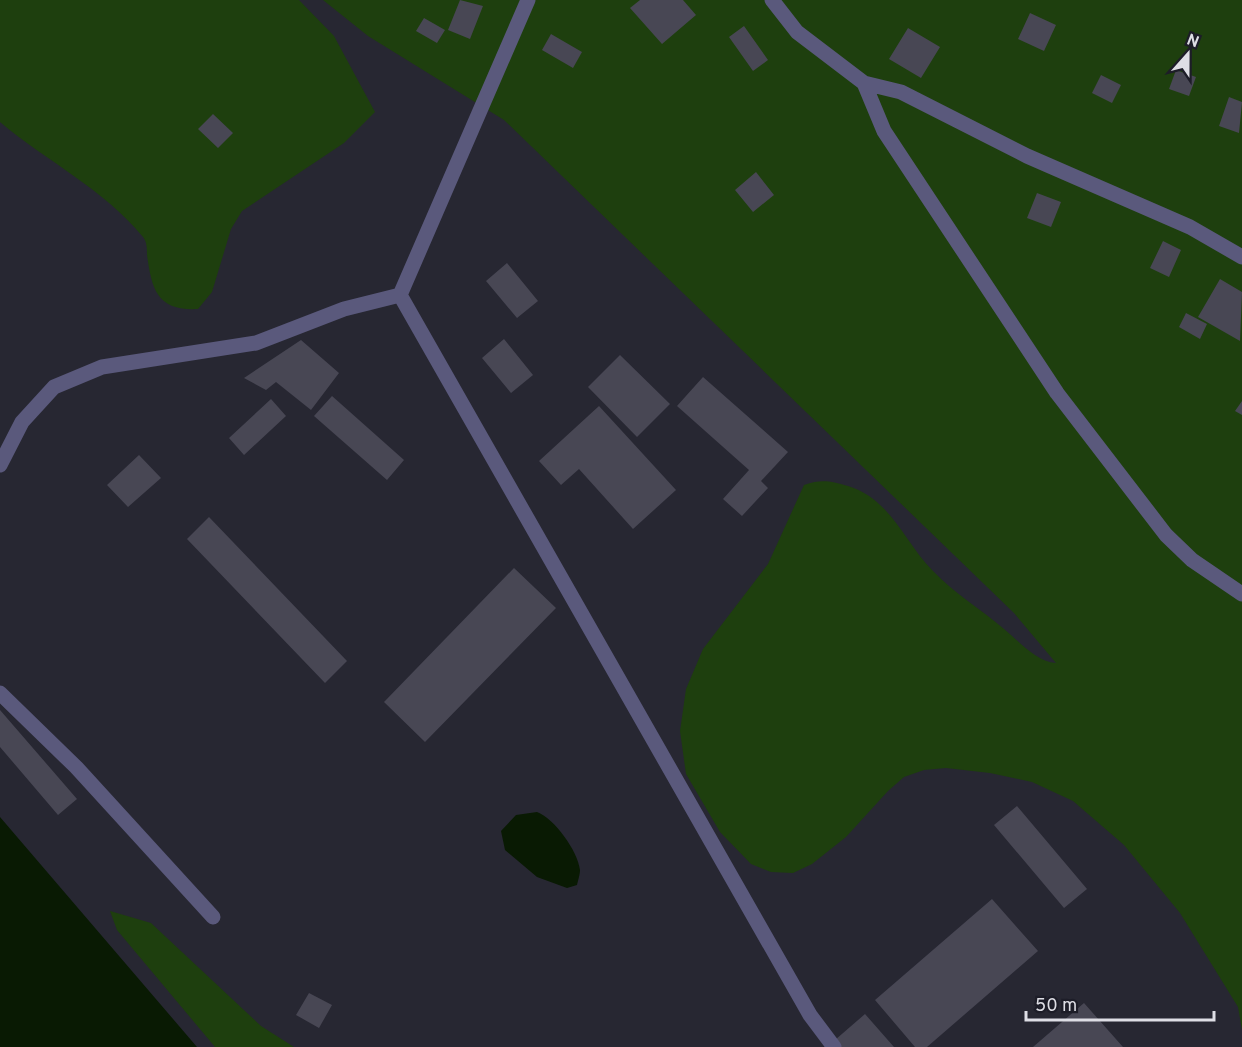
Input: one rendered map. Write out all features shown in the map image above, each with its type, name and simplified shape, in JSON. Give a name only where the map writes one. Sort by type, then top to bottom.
[{"type":"street","points":[[400,295],[528,0]]},
{"type":"street","points":[[772,0],[797,32],[864,83],[901,92],[1027,156],[1190,227],[1242,257]]},
{"type":"street","points":[[864,83],[884,131],[1057,393],[1166,535],[1192,560],[1242,594]]},
{"type":"street","points":[[0,465],[22,422],[54,387],[102,367],[256,343],[344,309],[400,295]]},
{"type":"street","points":[[400,295],[810,1015],[834,1047]]},
{"type":"street","points":[[0,693],[76,767],[213,917]]},
{"type":"green space","points":[[0,0],[299,0],[334,36],[375,112],[344,143],[242,211],[231,229],[212,292],[198,309],[173,306],[159,296],[151,278],[145,241],[128,220],[93,190],[0,122]]},
{"type":"green space","points":[[323,0],[1242,0],[1242,1030],[1238,1007],[1180,913],[1124,845],[1073,801],[1032,782],[990,773],[946,768],[924,770],[904,777],[846,837],[812,864],[793,873],[771,872],[751,864],[720,832],[686,774],[680,731],[686,689],[703,649],[768,564],[804,485],[826,481],[863,492],[896,522],[923,560],[941,579],[1028,650],[1042,659],[1056,663],[1014,613],[504,120],[368,36]]},
{"type":"green space","points":[[110,911],[151,923],[261,1026],[294,1047],[215,1047],[117,930]]},
{"type":"shaded area","points":[[537,812],[544,815],[558,828],[575,854],[580,870],[577,885],[567,888],[537,877],[505,850],[501,831],[516,815]]},
{"type":"shaded area","points":[[0,817],[197,1047],[0,1047]]},
{"type":"building","points":[[460,0],[483,6],[470,39],[448,30]]},
{"type":"building","points":[[640,0],[683,0],[696,15],[662,44],[630,8]]},
{"type":"building","points":[[1030,13],[1056,25],[1044,51],[1018,39]]},
{"type":"building","points":[[424,18],[445,30],[437,43],[416,31]]},
{"type":"building","points":[[744,26],[768,60],[753,71],[729,37]]},
{"type":"building","points":[[908,28],[940,47],[921,78],[889,59]]},
{"type":"building","points":[[551,34],[582,52],[573,68],[542,50]]},
{"type":"building","points":[[1176,70],[1196,77],[1189,96],[1169,89]]},
{"type":"building","points":[[1101,75],[1121,85],[1112,103],[1092,93]]},
{"type":"building","points":[[1229,97],[1242,102],[1239,133],[1219,126]]},
{"type":"building","points":[[213,114],[233,133],[218,148],[198,129]]},
{"type":"building","points":[[756,172],[774,195],[753,212],[735,190]]},
{"type":"building","points":[[1037,193],[1061,202],[1051,227],[1027,218]]},
{"type":"building","points":[[1163,241],[1181,250],[1169,277],[1150,268]]},
{"type":"building","points":[[507,263],[538,301],[517,318],[486,281]]},
{"type":"building","points":[[1220,279],[1242,292],[1240,341],[1198,317]]},
{"type":"building","points":[[1186,313],[1207,324],[1200,339],[1179,327]]},
{"type":"building","points":[[504,339],[533,375],[511,393],[482,358]]},
{"type":"building","points":[[301,340],[339,373],[311,410],[276,382],[266,390],[244,378]]},
{"type":"building","points":[[620,355],[670,404],[637,437],[588,387]]},
{"type":"building","points":[[703,377],[788,452],[761,481],[768,488],[742,516],[723,499],[749,470],[677,406]]},
{"type":"building","points":[[332,396],[404,460],[387,480],[314,416]]},
{"type":"building","points":[[271,399],[286,416],[244,455],[229,438]]},
{"type":"building","points":[[1242,401],[1242,415],[1235,411]]},
{"type":"building","points":[[599,406],[676,490],[633,529],[579,469],[561,485],[539,461]]},
{"type":"building","points":[[139,455],[161,478],[128,507],[107,485]]},
{"type":"building","points":[[209,517],[347,661],[325,683],[187,539]]},
{"type":"building","points":[[514,568],[556,608],[425,742],[384,702]]},
{"type":"building","points":[[0,710],[77,799],[58,815],[0,747]]},
{"type":"building","points":[[1017,806],[1087,889],[1064,908],[994,825]]},
{"type":"building","points":[[992,899],[1038,951],[927,1047],[915,1047],[875,1000]]},
{"type":"building","points":[[309,993],[332,1005],[319,1028],[296,1015]]},
{"type":"building","points":[[1084,1003],[1123,1047],[1033,1047]]},
{"type":"building","points":[[865,1014],[894,1047],[841,1047],[835,1040]]}]
